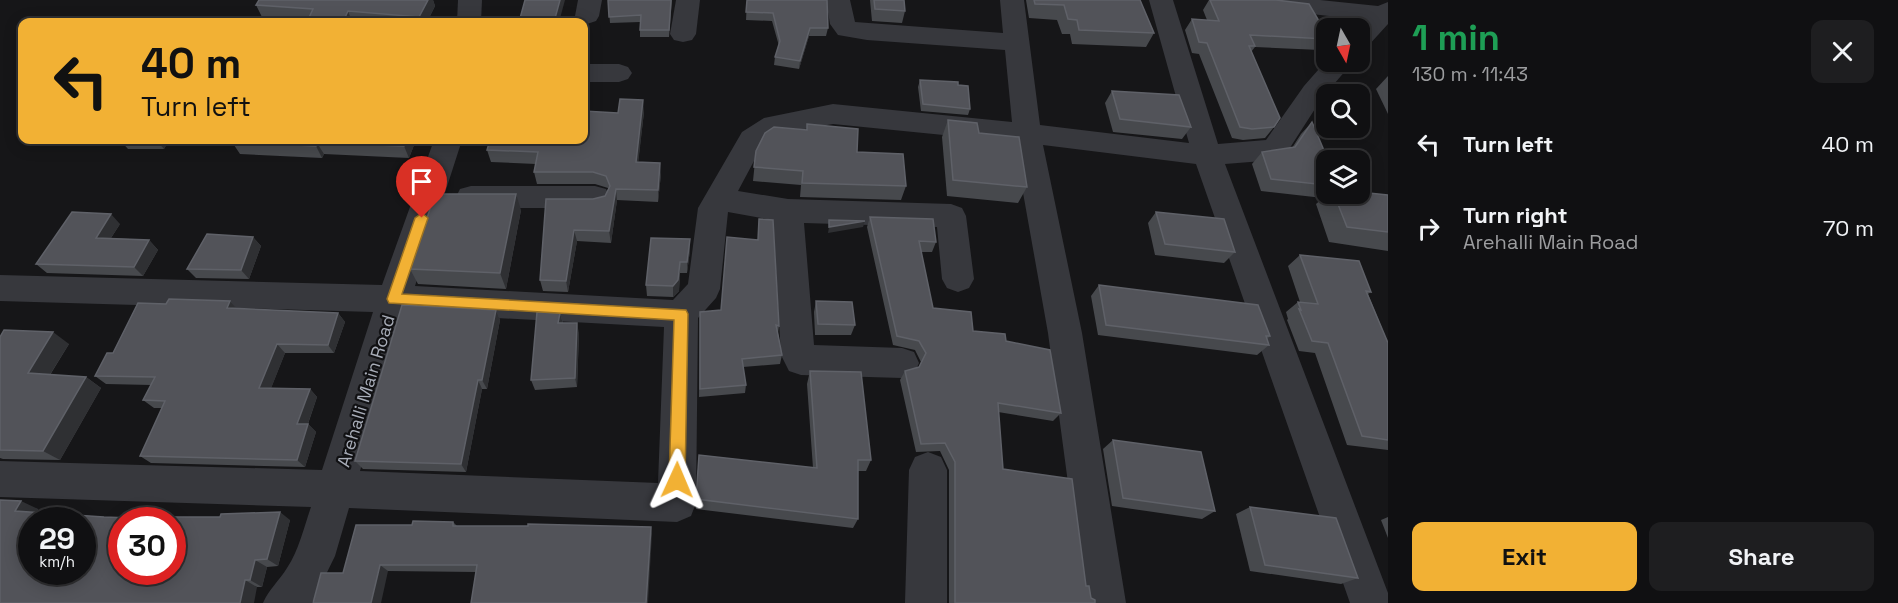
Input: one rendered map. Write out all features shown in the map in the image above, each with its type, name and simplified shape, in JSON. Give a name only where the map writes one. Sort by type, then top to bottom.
[{"type":"street","points":[[469,18],[470,0]]},
{"type":"street","points":[[683,34],[688,0]]},
{"type":"street","points":[[838,0],[842,24],[847,29],[1018,43]]},
{"type":"street","points":[[1012,0],[1027,133],[1065,333],[1105,603]]},
{"type":"street","points":[[1161,0],[1207,155],[1371,603]]},
{"type":"street","points":[[1251,0],[1319,4],[1384,12]]},
{"type":"street","points":[[1370,28],[1384,12]]},
{"type":"street","points":[[0,479],[336,489],[677,503],[681,314],[704,290],[713,208],[752,139],[774,125],[833,114],[1027,133],[1207,155],[1274,150],[1313,92],[1331,72]]},
{"type":"street","points":[[588,73],[619,73]]},
{"type":"street","name":"Arehalli Main Road","points":[[284,603],[301,584],[315,556],[394,299],[447,144]]},
{"type":"street","points":[[429,197],[595,196]]},
{"type":"street","points":[[718,199],[789,211],[951,216],[958,279]]},
{"type":"street","points":[[789,211],[798,355],[801,360],[902,363]]},
{"type":"street","points":[[0,288],[394,299],[681,314]]},
{"type":"street","points":[[926,603],[928,470]]},
{"type":"building","points":[[259,0],[428,0],[419,17],[348,11],[345,18],[309,18],[313,9],[256,5]]},
{"type":"building","points":[[525,0],[560,0],[555,18],[520,18]]},
{"type":"building","points":[[608,0],[671,0],[669,30],[640,30],[641,15],[609,17]]},
{"type":"building","points":[[747,0],[827,0],[828,28],[810,28],[800,61],[775,57],[780,41],[773,13],[746,12]]},
{"type":"building","points":[[874,0],[904,0],[905,11],[875,9]]},
{"type":"building","points":[[1034,0],[1140,0],[1154,33],[1079,30],[1077,20],[1068,19],[1064,5],[1035,4]]},
{"type":"building","points":[[1210,0],[1276,0],[1309,4],[1317,18],[1316,38],[1250,35],[1255,46],[1249,46],[1280,118],[1274,127],[1252,129],[1240,127],[1207,43],[1199,42],[1192,19],[1219,21]]},
{"type":"building","points":[[920,80],[958,82],[958,85],[968,86],[970,109],[923,104]]},
{"type":"building","points":[[1112,91],[1179,95],[1191,127],[1120,119]]},
{"type":"building","points":[[620,99],[643,100],[636,162],[660,163],[658,190],[616,189],[609,231],[574,230],[566,281],[540,280],[546,199],[593,199],[605,196],[610,186],[606,176],[593,172],[534,172],[538,152],[487,150],[489,144],[588,144],[588,111],[618,113]]},
{"type":"building","points":[[948,120],[977,123],[979,133],[1019,137],[1027,187],[953,180]]},
{"type":"building","points":[[1312,122],[1316,138],[1319,138],[1324,150],[1316,150],[1316,184],[1271,179],[1262,152],[1295,147]]},
{"type":"building","points":[[807,124],[858,129],[857,152],[903,154],[906,186],[802,183],[803,171],[754,167],[756,151],[765,133],[774,127],[807,130]]},
{"type":"building","points":[[274,144],[317,144],[316,146]]},
{"type":"building","points":[[346,144],[405,144],[404,146]]},
{"type":"building","points":[[1370,193],[1388,195],[1388,232],[1347,227],[1338,204],[1370,204]]},
{"type":"building","points":[[435,194],[516,194],[500,273],[410,269]]},
{"type":"building","points":[[72,212],[111,214],[96,238],[149,240],[134,267],[36,264]]},
{"type":"building","points":[[1156,212],[1224,219],[1235,252],[1165,244]]},
{"type":"building","points":[[870,217],[933,219],[936,242],[919,241],[933,308],[971,312],[973,331],[1005,334],[1006,341],[1050,350],[1061,413],[998,403],[1003,469],[1072,479],[1086,586],[1089,586],[1091,598],[1095,600],[1095,603],[955,603],[955,462],[945,443],[921,444],[905,371],[919,367],[926,353],[919,341],[897,336]]},
{"type":"building","points":[[759,219],[773,220],[779,326],[776,325],[782,355],[742,359],[746,385],[700,389],[700,312],[721,310],[727,237],[758,240]]},
{"type":"building","points":[[829,220],[865,221],[829,227]]},
{"type":"building","points":[[207,234],[253,237],[241,270],[187,269]]},
{"type":"building","points":[[651,238],[690,239],[687,262],[680,262],[678,280],[673,286],[646,285]]},
{"type":"building","points":[[1300,255],[1359,261],[1371,292],[1366,291],[1388,343],[1388,440],[1362,436],[1328,343],[1312,341],[1298,302],[1318,304]]},
{"type":"building","points":[[1099,285],[1258,305],[1270,336],[1266,336],[1269,345],[1106,325]]},
{"type":"building","points":[[169,299],[230,301],[227,308],[338,313],[328,345],[277,344],[259,388],[310,389],[297,424],[308,424],[297,460],[140,456],[165,401],[143,400],[155,377],[95,376],[107,353],[113,353],[138,303],[166,304]]},
{"type":"building","points":[[816,301],[852,302],[855,325],[818,324]]},
{"type":"building","points":[[402,305],[496,310],[482,380],[478,380],[461,464],[355,461]]},
{"type":"building","points":[[537,312],[560,313],[558,323],[577,323],[575,378],[531,380]]},
{"type":"building","points":[[4,330],[53,332],[28,373],[86,377],[43,451],[0,450],[0,337]]},
{"type":"building","points":[[810,371],[861,372],[871,460],[858,460],[858,519],[696,499],[699,455],[817,468]]},
{"type":"building","points":[[1113,440],[1201,452],[1215,511],[1123,498]]},
{"type":"building","points":[[0,500],[21,501],[15,511],[18,511],[18,585],[96,585],[96,516],[108,517],[108,585],[186,585],[186,517],[220,517],[221,514],[280,512],[267,559],[255,560],[250,580],[245,580],[240,603],[0,603]]},
{"type":"building","points":[[1250,507],[1336,518],[1358,578],[1265,565]]},
{"type":"building","points":[[413,521],[453,522],[453,526],[528,526],[528,524],[651,527],[646,603],[471,603],[477,565],[380,565],[371,603],[313,603],[321,573],[343,573],[356,525],[412,525]]},
{"type":"route","points":[[422,218],[394,299],[681,314],[677,480]]}]
